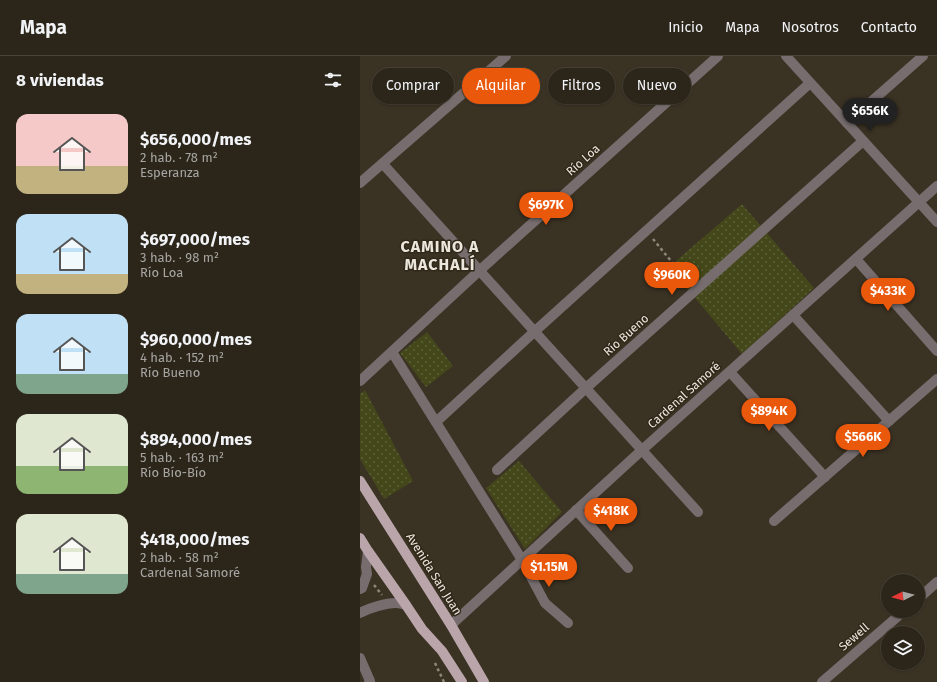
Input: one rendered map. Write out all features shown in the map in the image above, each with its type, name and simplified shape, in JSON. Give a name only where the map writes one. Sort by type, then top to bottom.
[{"type":"main road","name":"Avenida San Juan","points":[[360,481],[451,625],[484,682]]},
{"type":"main road","points":[[360,538],[422,629],[442,651],[462,682]]},
{"type":"street","points":[[360,183],[506,56]]},
{"type":"street","name":"Río Loa","points":[[360,380],[718,56]]},
{"type":"street","points":[[786,56],[937,222]]},
{"type":"street","points":[[847,123],[924,56]]},
{"type":"street","points":[[436,422],[810,83]]},
{"type":"street","name":"Río Bueno","points":[[497,470],[586,388],[863,141]]},
{"type":"street","points":[[383,164],[698,512]]},
{"type":"street","name":"Cardenal Samoré","points":[[451,625],[642,450],[937,186]]},
{"type":"street","points":[[856,259],[937,351]]},
{"type":"street","points":[[793,315],[889,421]]},
{"type":"street","points":[[392,352],[522,560],[545,603],[568,623]]},
{"type":"street","points":[[730,372],[825,477]]},
{"type":"street","points":[[774,521],[937,379]]},
{"type":"street","points":[[576,510],[628,568]]},
{"type":"street","points":[[360,589],[362,588],[367,574],[366,567],[368,551]]},
{"type":"street","points":[[925,592],[937,582]]},
{"type":"street","points":[[360,613],[390,604],[397,603],[406,605]]},
{"type":"street","name":"Sewell","points":[[822,682],[896,618]]},
{"type":"street","points":[[360,658],[370,681],[369,682]]},
{"type":"path","points":[[646,231],[695,291]]},
{"type":"green space","points":[[742,204],[814,288],[742,354],[669,267]]},
{"type":"green space","points":[[427,332],[453,366],[426,387],[400,353]]},
{"type":"green space","points":[[365,390],[413,481],[384,499],[360,459],[360,394]]},
{"type":"green space","points":[[519,461],[562,512],[525,549],[486,488]]},
{"type":"district","name":"CAMINO A MACHALÍ","points":[[440,255]]}]
